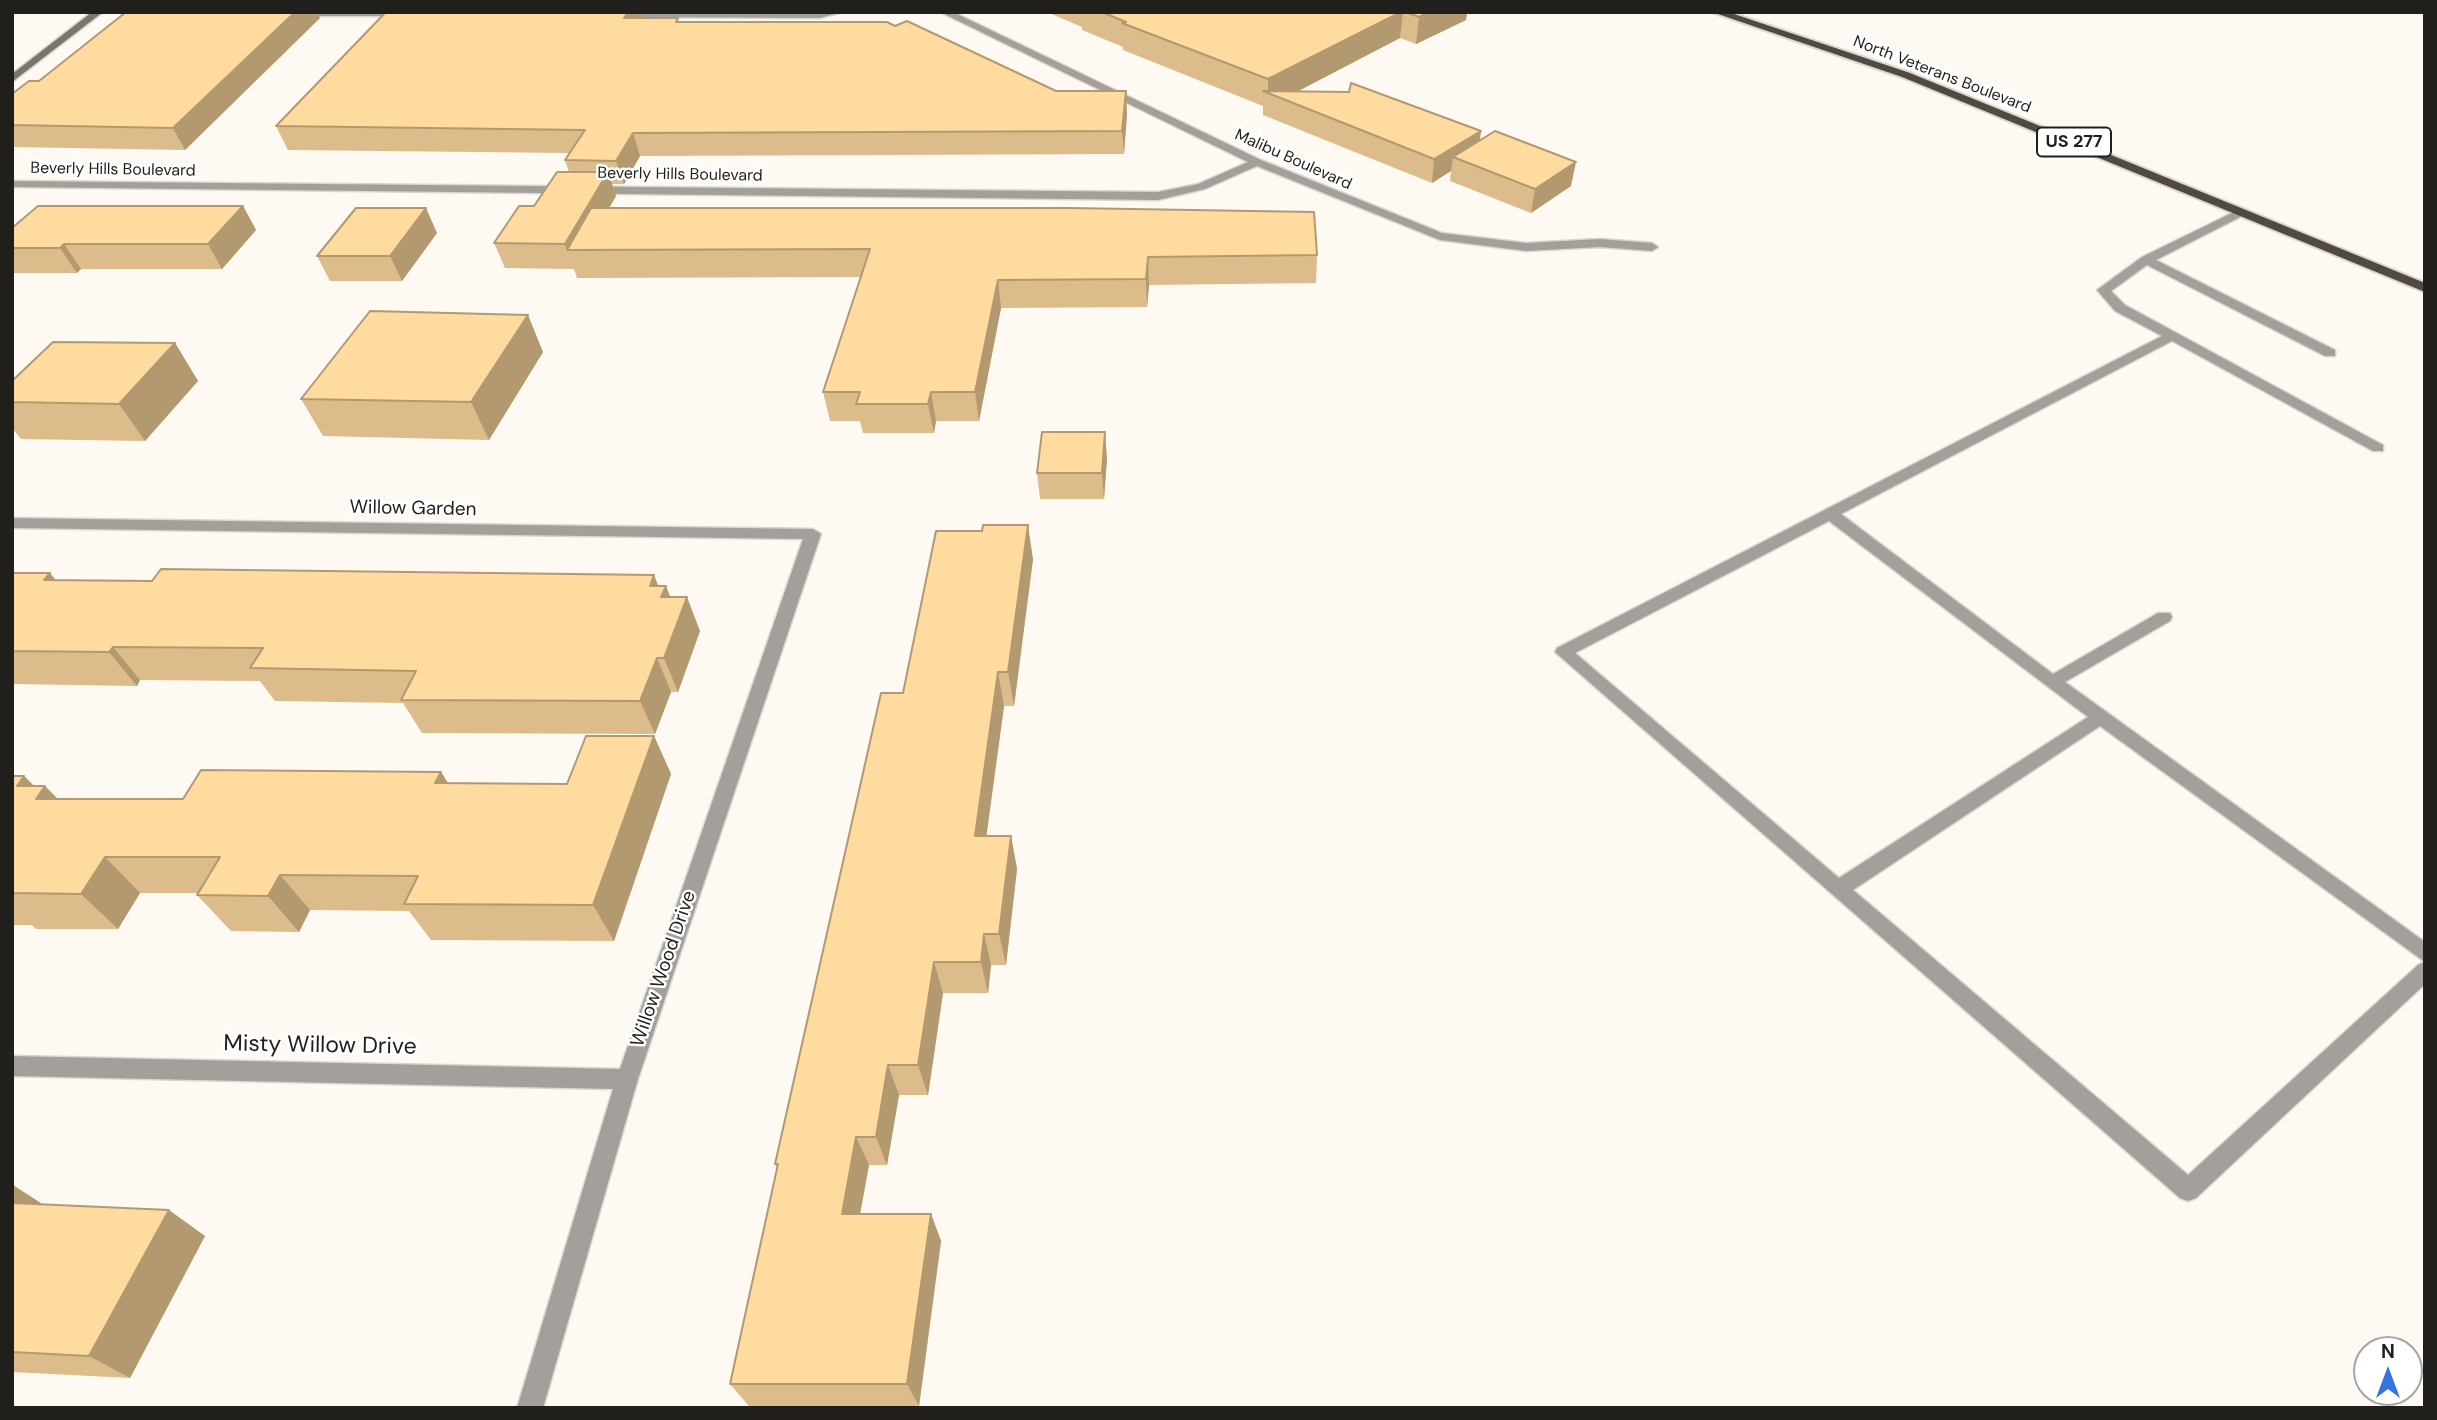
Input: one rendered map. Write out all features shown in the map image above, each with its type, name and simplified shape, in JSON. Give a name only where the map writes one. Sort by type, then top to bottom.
[{"type":"highway","name":"North Veterans Boulevard","points":[[1717,12],[1906,75],[2425,288]]},
{"type":"main road","points":[[12,79],[98,12]]},
{"type":"street","points":[[610,14],[820,15],[838,12]]},
{"type":"street","name":"Malibu Boulevard","points":[[945,12],[1257,162],[1440,236],[1525,247],[1600,243],[1652,247]]},
{"type":"street","points":[[289,13],[414,13]]},
{"type":"street","name":"Beverly Hills Boulevard","points":[[12,184],[1157,196],[1201,187],[1257,162]]},
{"type":"street","points":[[2244,212],[2147,261],[2103,290],[2120,308],[2378,448]]},
{"type":"street","points":[[2147,261],[2330,353]]},
{"type":"street","points":[[2172,336],[1563,652],[2188,1190],[2425,971]]},
{"type":"street","points":[[1830,514],[2052,682],[2425,953]]},
{"type":"street","name":"Willow Garden","points":[[12,523],[813,534]]},
{"type":"street","name":"Willow Wood Drive","points":[[530,1408],[627,1079],[813,534]]},
{"type":"street","points":[[2052,682],[2164,617]]},
{"type":"street","points":[[1838,889],[2101,718]]},
{"type":"street","name":"Misty Willow Drive","points":[[12,1066],[627,1079]]},
{"type":"building","points":[[126,12],[295,12],[173,128],[12,125],[12,94],[29,81],[39,81]]},
{"type":"building","points":[[386,12],[628,12],[624,18],[678,18],[676,22],[887,22],[895,26],[907,21],[1056,91],[1126,91],[1122,131],[633,133],[616,161],[565,160],[585,130],[276,126]]},
{"type":"building","points":[[1102,12],[1401,12],[1268,79],[1122,23],[1126,22]]},
{"type":"building","points":[[1406,12],[1429,12],[1419,17]]},
{"type":"building","points":[[1351,83],[1481,131],[1434,159],[1263,91],[1349,92]]},
{"type":"building","points":[[1495,131],[1576,162],[1535,189],[1453,157]]},
{"type":"building","points":[[557,172],[608,172],[565,244],[494,243],[519,206],[534,206]]},
{"type":"building","points":[[38,206],[243,206],[208,244],[64,244],[60,248],[12,248],[12,228]]},
{"type":"building","points":[[356,208],[426,208],[390,256],[317,256]]},
{"type":"building","points":[[591,208],[1069,208],[1314,212],[1317,255],[1148,257],[1146,279],[998,280],[975,392],[931,392],[928,404],[856,404],[860,392],[823,392],[870,249],[567,250]]},
{"type":"building","points":[[370,311],[528,315],[471,402],[301,399]]},
{"type":"building","points":[[53,342],[175,343],[119,404],[12,402],[12,381]]},
{"type":"building","points":[[1042,432],[1105,432],[1102,473],[1037,473]]},
{"type":"building","points":[[983,525],[1028,525],[1008,672],[998,672],[975,836],[1011,836],[999,934],[984,934],[981,962],[934,962],[918,1065],[888,1065],[876,1137],[856,1137],[842,1214],[931,1214],[907,1384],[730,1384],[778,1164],[775,1164],[881,693],[903,693],[936,531],[982,531]]},
{"type":"building","points":[[161,569],[654,575],[650,586],[666,586],[661,597],[687,597],[664,658],[657,658],[640,701],[401,700],[416,671],[250,668],[263,648],[113,647],[109,652],[12,651],[12,573],[50,573],[44,580],[152,581]]},
{"type":"building","points":[[586,736],[654,736],[593,905],[404,904],[418,876],[280,875],[268,896],[197,895],[220,857],[105,857],[81,894],[12,893],[12,776],[24,776],[17,786],[45,786],[36,799],[183,799],[201,770],[441,772],[435,783],[567,784]]},
{"type":"building","points":[[12,1203],[169,1210],[89,1356],[12,1352]]}]
